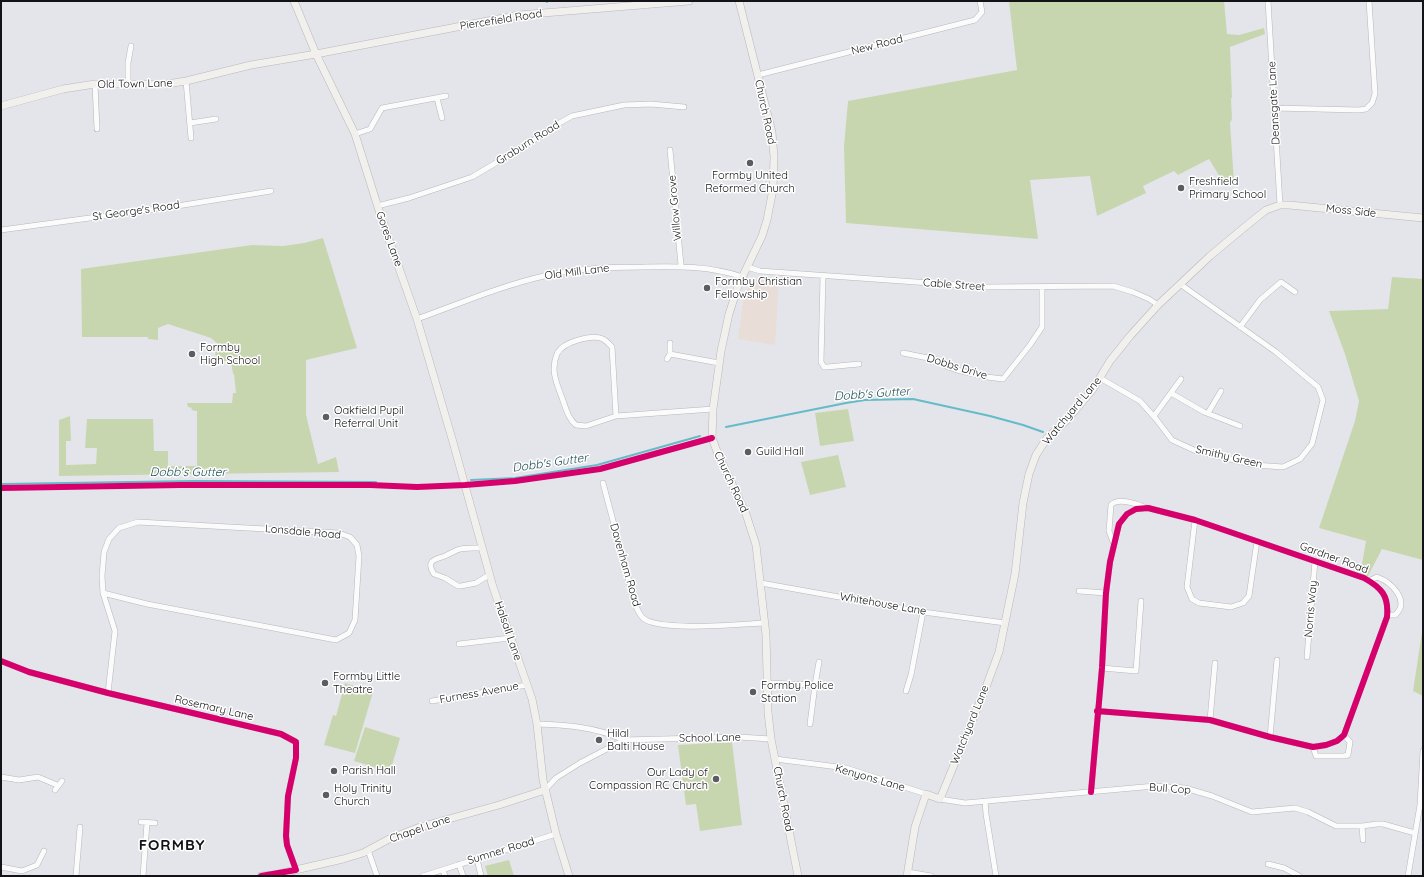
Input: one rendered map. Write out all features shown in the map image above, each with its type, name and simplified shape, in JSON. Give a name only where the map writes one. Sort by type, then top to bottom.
[{"type":"street","name":"Gores Lane","points":[[294,1],[316,54],[355,134],[377,206],[417,319],[465,485]]},
{"type":"street","name":"Piercefield Road","points":[[316,54],[519,15],[689,1]]},
{"type":"street","name":"Church Road","points":[[740,1],[772,132],[774,157],[773,184],[767,220],[756,251],[732,300],[719,363],[713,409],[712,438],[718,454],[741,501],[750,523],[756,545],[765,623],[766,683],[771,739],[798,876]]},
{"type":"street","name":"New Road","points":[[758,75],[975,20],[982,12],[980,1]]},
{"type":"street","name":"Deansgate Lane","points":[[1268,1],[1280,205]]},
{"type":"street","points":[[1274,108],[1358,110],[1366,109],[1372,103],[1375,94],[1369,1]]},
{"type":"street","points":[[128,84],[128,63],[131,46]]},
{"type":"street","name":"Old Town Lane","points":[[1,106],[63,90],[95,84],[167,84],[186,81],[251,65],[316,54]]},
{"type":"street","points":[[186,81],[191,138]]},
{"type":"street","points":[[95,84],[97,129]]},
{"type":"street","points":[[355,134],[370,129],[382,108],[446,96]]},
{"type":"street","points":[[437,98],[442,118]]},
{"type":"street","name":"Graburn Road","points":[[377,206],[409,198],[472,176],[528,144],[572,116],[624,104],[651,104],[684,108]]},
{"type":"street","points":[[190,123],[216,120]]},
{"type":"street","name":"Willow Grove","points":[[670,150],[681,265]]},
{"type":"street","name":"St George's Road","points":[[1,230],[171,207],[271,190]]},
{"type":"street","name":"Moss Side","points":[[1280,205],[1423,218]]},
{"type":"street","name":"Watchyard Lane","points":[[940,799],[999,652],[1015,574],[1023,503],[1029,474],[1036,455],[1047,438],[1067,420],[1093,389],[1110,361],[1158,305],[1210,256],[1246,226],[1266,210],[1280,205]]},
{"type":"street","name":"Old Mill Lane","points":[[417,319],[545,275],[582,269],[681,265],[729,272],[743,276]]},
{"type":"street","name":"Cable Street","points":[[747,267],[760,271],[987,288],[1113,286],[1133,292],[1158,305]]},
{"type":"street","points":[[823,276],[821,362],[827,367],[859,364]]},
{"type":"street","points":[[1240,327],[1260,300],[1281,282],[1295,292]]},
{"type":"street","name":"Smithy Green","points":[[1100,378],[1140,401],[1154,416],[1172,440],[1196,451],[1255,465],[1283,467],[1300,459],[1312,444],[1323,400],[1318,387],[1276,352],[1180,284]]},
{"type":"street","name":"Dobbs Drive","points":[[904,353],[938,360],[948,367],[972,374],[988,378],[1003,379],[1030,345],[1042,327],[1042,287]]},
{"type":"street","points":[[616,416],[612,347],[608,341],[602,338],[595,338],[573,341],[564,346],[557,352],[554,376],[569,417],[576,425],[586,426],[616,416],[713,409]]},
{"type":"street","points":[[667,360],[670,354],[670,343]]},
{"type":"street","points":[[670,354],[719,363]]},
{"type":"street","points":[[1154,416],[1181,379]]},
{"type":"street","points":[[1208,413],[1221,390]]},
{"type":"street","points":[[1171,393],[1208,413],[1240,426]]},
{"type":"street","name":"Davenham Road","points":[[603,483],[635,604],[638,612],[643,618],[656,624],[672,626],[765,623]]},
{"type":"street","name":"Halsall Lane","points":[[465,485],[490,575],[510,638],[532,699],[537,724],[545,790],[556,834],[569,876]]},
{"type":"street","name":"Gardner Road","points":[[1114,543],[1109,531],[1111,505],[1115,502],[1130,503],[1195,520],[1315,561],[1369,581],[1373,584],[1385,595],[1388,606],[1387,615],[1370,666],[1344,735]]},
{"type":"street","name":"Gardner Road","points":[[1091,792],[1102,668],[1106,593],[1110,562],[1119,524],[1128,514],[1136,509],[1148,508]]},
{"type":"street","points":[[1195,520],[1187,588],[1192,599],[1199,603],[1230,607],[1243,603],[1249,596],[1257,541]]},
{"type":"street","name":"Lonsdale Road","points":[[103,593],[147,604],[336,640],[349,633],[355,620],[359,556],[357,545],[350,537],[339,533],[138,522],[119,528],[109,539],[104,552],[102,576],[103,593],[115,631],[108,693]]},
{"type":"street","points":[[482,548],[462,549],[435,558],[432,562],[431,570],[434,574],[445,578],[458,586],[476,583],[490,575]]},
{"type":"street","name":"Norris Way","points":[[1307,657],[1315,561]]},
{"type":"street","points":[[1369,581],[1377,576],[1390,583],[1399,596],[1401,603],[1398,613],[1395,615],[1387,615]]},
{"type":"street","name":"Whitehouse Lane","points":[[761,583],[923,612],[1005,623]]},
{"type":"street","points":[[1079,591],[1106,593]]},
{"type":"street","points":[[1102,668],[1136,671],[1141,601]]},
{"type":"street","points":[[906,691],[911,675],[923,612]]},
{"type":"street","points":[[459,644],[510,638]]},
{"type":"street","points":[[1270,736],[1278,660]]},
{"type":"street","name":"Rosemary Lane","points":[[1,661],[29,672],[108,693],[281,734],[296,742],[296,758],[288,796],[286,836],[287,845],[296,870]]},
{"type":"street","points":[[810,724],[819,662]]},
{"type":"street","points":[[1210,720],[1215,663]]},
{"type":"street","points":[[766,683],[815,685]]},
{"type":"street","name":"Furness Avenue","points":[[432,701],[527,685]]},
{"type":"street","points":[[1097,711],[1210,720],[1313,746],[1326,745],[1337,741],[1344,735],[1350,742],[1348,755],[1344,756],[1316,756],[1313,746]]},
{"type":"street","points":[[537,724],[586,727],[612,734],[624,740]]},
{"type":"street","name":"School Lane","points":[[545,790],[556,778],[580,763],[624,740],[739,737],[771,739]]},
{"type":"street","points":[[1408,876],[1420,804],[1423,751]]},
{"type":"street","name":"Kenyons Lane","points":[[775,759],[846,768],[940,799]]},
{"type":"street","points":[[1,777],[19,780],[38,777],[56,788],[62,781]]},
{"type":"street","name":"Bull Cop","points":[[940,799],[965,803],[1155,786],[1185,788],[1212,796],[1252,812],[1295,808],[1308,812],[1336,826],[1383,824],[1415,833]]},
{"type":"street","name":"Chapel Lane","points":[[261,876],[296,870],[343,859],[368,850],[389,839],[420,827],[499,805],[545,790]]},
{"type":"street","points":[[926,794],[915,827],[908,874],[931,876]]},
{"type":"street","points":[[985,801],[996,876]]},
{"type":"street","points":[[143,876],[144,822],[155,824]]},
{"type":"street","points":[[1362,826],[1364,840]]},
{"type":"street","points":[[76,876],[80,827]]},
{"type":"street","name":"Sumner Road","points":[[423,876],[556,834]]},
{"type":"street","points":[[368,850],[377,876]]},
{"type":"street","points":[[1,867],[22,870],[37,865],[44,851]]},
{"type":"street","points":[[476,859],[482,876]]},
{"type":"street","points":[[459,864],[464,876]]},
{"type":"street","points":[[1268,864],[1284,868],[1299,876]]},
{"type":"street","points":[[442,870],[445,876]]},
{"type":"shaded area","points":[[779,278],[775,345],[738,339],[743,303],[748,288],[756,279]]},
{"type":"green space","points":[[1009,1],[1224,1],[1227,34],[1239,35],[1264,28],[1265,34],[1230,47],[1232,119],[1230,123],[1234,182],[1226,187],[1209,159],[1178,175],[1174,171],[1143,186],[1146,193],[1097,216],[1090,176],[1030,180],[1038,239],[846,223],[844,146],[848,101],[1017,70]]},
{"type":"green space","name":"Formby High School","points":[[323,238],[357,348],[306,360],[306,415],[318,464],[336,457],[339,472],[59,476],[59,420],[70,416],[71,441],[66,441],[66,465],[96,464],[97,448],[85,448],[87,419],[153,419],[154,451],[168,451],[168,466],[197,466],[197,411],[191,410],[192,408],[188,407],[187,403],[232,403],[233,393],[236,393],[231,361],[216,361],[215,349],[219,348],[220,346],[211,338],[168,324],[158,328],[158,340],[148,339],[148,337],[82,337],[81,269],[252,245],[283,246]]},
{"type":"green space","points":[[1392,277],[1423,279],[1423,560],[1382,549],[1367,578],[1360,575],[1366,541],[1319,528],[1355,421],[1359,401],[1345,354],[1329,311],[1388,309]]},
{"type":"green space","points":[[848,409],[854,441],[820,446],[815,413]]},
{"type":"green space","points":[[838,455],[846,487],[810,495],[801,462]]},
{"type":"green space","points":[[1423,626],[1423,696],[1413,691]]},
{"type":"green space","points":[[345,683],[373,692],[355,753],[324,745],[333,715],[336,716]]},
{"type":"green space","points":[[365,727],[400,738],[390,772],[354,761]]},
{"type":"green space","points":[[732,742],[742,825],[700,831],[696,804],[686,805],[678,745]]},
{"type":"green space","points":[[509,860],[514,876],[488,876],[485,866]]},
{"type":"waterway","name":"Dobb's Gutter","points":[[726,427],[865,400],[913,399],[990,416],[1043,432]]},
{"type":"waterway","name":"Dobb's Gutter","points":[[471,480],[515,478],[597,465],[700,436]]},
{"type":"waterway","name":"Dobb's Gutter","points":[[1,484],[194,481],[376,482]]},
{"type":"cycle path","points":[[1,488],[181,485],[370,485],[417,487],[465,485],[515,481],[600,469],[712,438]]},
{"type":"cycle path","points":[[1091,792],[1102,668],[1106,593],[1110,562],[1119,524],[1127,514],[1136,509],[1148,508],[1195,520],[1364,578],[1380,589],[1387,603],[1387,617],[1344,735],[1337,741],[1326,745],[1313,747],[1270,737],[1210,720],[1097,711]]},
{"type":"cycle path","points":[[1,661],[29,672],[108,693],[281,734],[296,742],[296,758],[288,796],[286,836],[287,845],[296,870],[261,876]]},
{"type":"place","name":"Formby United Reformed Church","points":[[750,163]]},
{"type":"place","name":"Freshfield Primary School","points":[[1181,188]]},
{"type":"place","name":"Formby Christian Fellowship","points":[[707,288]]},
{"type":"place","name":"Formby High School","points":[[192,354]]},
{"type":"place","name":"Oakfield Pupil Referral Unit","points":[[326,417]]},
{"type":"place","name":"Guild Hall","points":[[748,452]]},
{"type":"place","name":"Formby Little Theatre","points":[[325,683]]},
{"type":"place","name":"Formby Police Station","points":[[753,692]]},
{"type":"place","name":"Hilal Balti House","points":[[599,740]]},
{"type":"place","name":"Parish Hall","points":[[334,771]]},
{"type":"place","name":"Our Lady of Compassion RC Church","points":[[716,779]]},
{"type":"place","name":"Holy Trinity Church","points":[[326,795]]},
{"type":"district","name":"FORMBY","points":[[172,845]]}]
